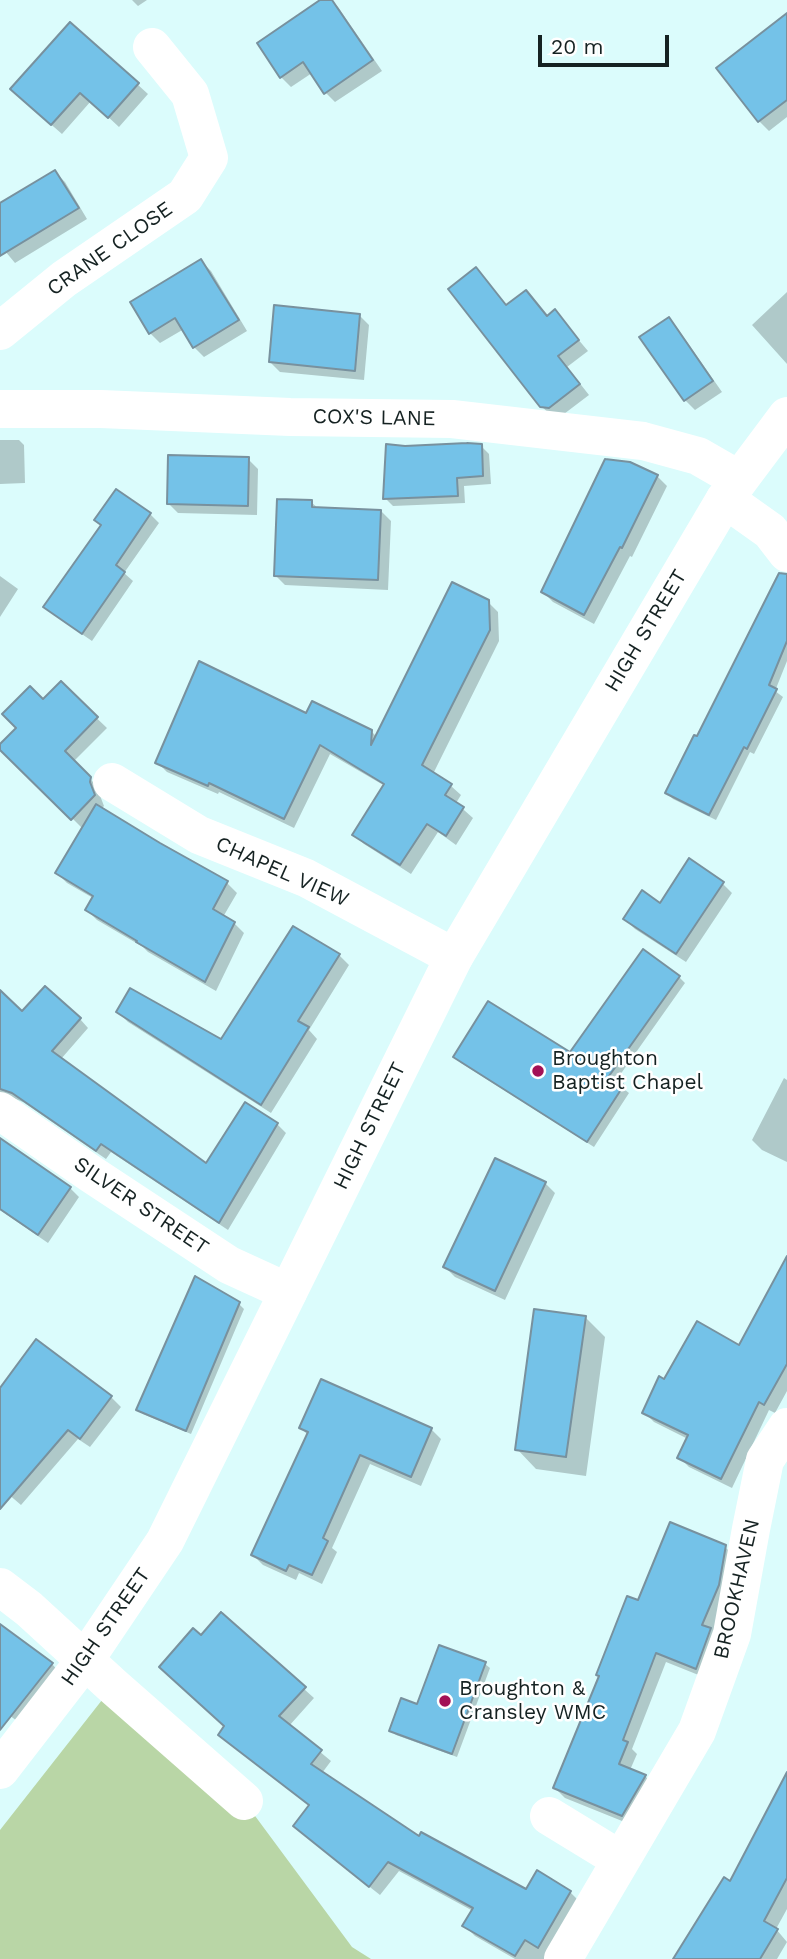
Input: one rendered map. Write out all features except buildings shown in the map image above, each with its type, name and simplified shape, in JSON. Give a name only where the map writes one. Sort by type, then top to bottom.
[{"type":"street","name":"CRANE CLOSE","points":[[0,331],[64,279],[185,197],[209,158],[190,94],[152,47]]},
{"type":"street","name":"COX'S LANE","points":[[0,409],[101,409],[290,417],[452,419],[643,441],[698,456],[770,531],[787,553]]},
{"type":"street","name":"HIGH STREET","points":[[0,1770],[85,1660],[165,1541],[454,957],[731,489],[787,416]]},
{"type":"street","name":"CHAPEL VIEW","points":[[112,782],[199,835],[306,878],[454,957]]},
{"type":"street","name":"SILVER STREET","points":[[0,1111],[229,1265],[288,1292]]},
{"type":"street","name":"BROOKHAVEN","points":[[563,1959],[697,1731],[732,1634],[765,1460],[787,1427]]},
{"type":"street","points":[[0,1587],[29,1609],[244,1801]]},
{"type":"street","points":[[549,1816],[621,1860]]},
{"type":"green space","points":[[113,1686],[244,1801],[352,1947],[371,1959],[0,1959],[0,1830]]},
{"type":"place","name":"Broughton Baptist Chapel","points":[[538,1071]]},
{"type":"place","name":"Broughton & Cransley WMC","points":[[445,1701]]}]
